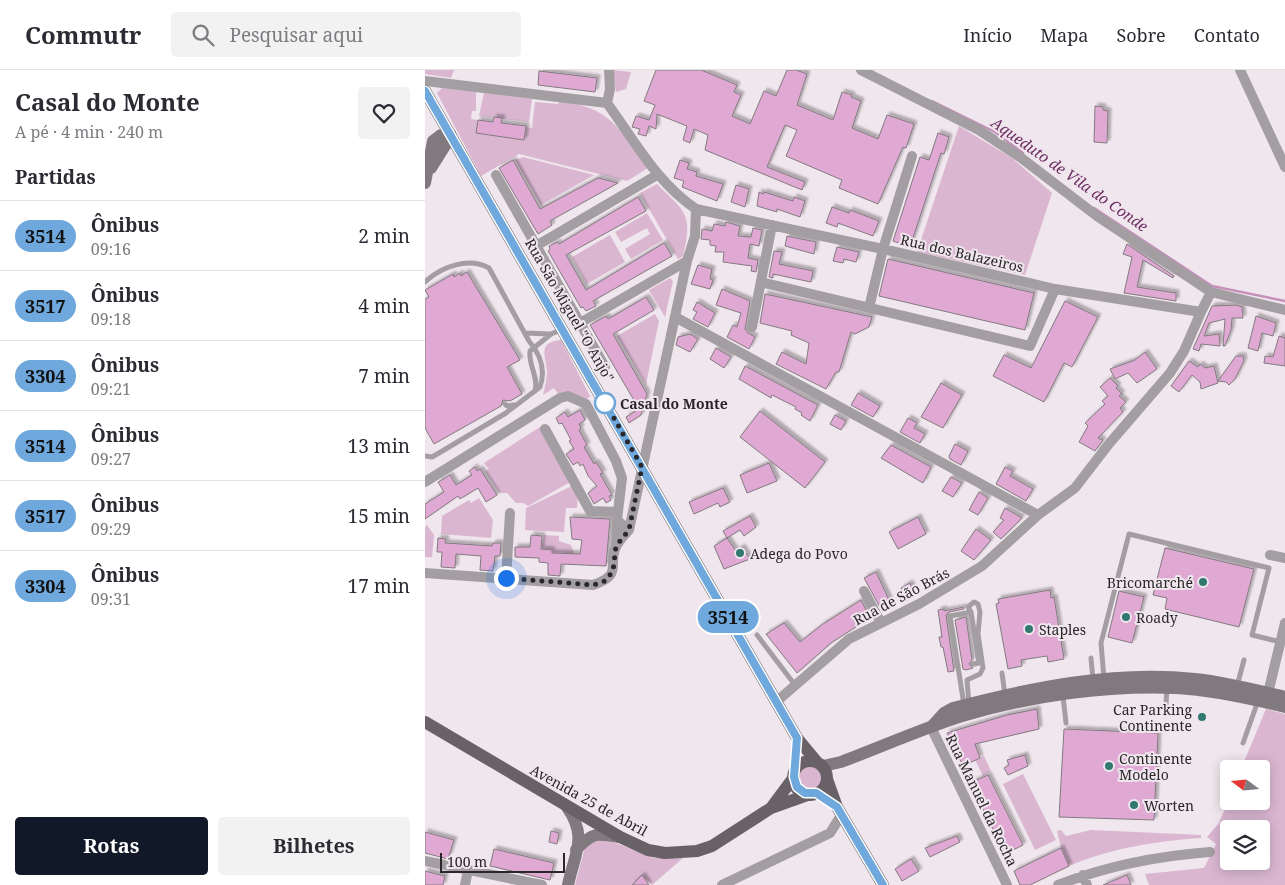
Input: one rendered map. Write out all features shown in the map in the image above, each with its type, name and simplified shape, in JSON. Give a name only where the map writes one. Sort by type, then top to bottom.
[{"type":"main road","name":"Rua São Miguel \"O Anjo\"","points":[[425,91],[797,738],[823,771]]},
{"type":"main road","points":[[426,179],[437,112]]},
{"type":"main road","points":[[433,141],[441,135],[451,135]]},
{"type":"main road","points":[[426,179],[451,135]]},
{"type":"main road","points":[[440,154],[456,154],[465,159]]},
{"type":"main road","points":[[931,727],[944,713],[967,705],[1006,696],[1098,680],[1167,677],[1194,679],[1237,686],[1285,707]]},
{"type":"main road","points":[[823,771],[841,762],[931,727],[983,711],[1063,695],[1167,688],[1263,697],[1285,697]]},
{"type":"main road","name":"Avenida 25 de Abril","points":[[425,722],[619,837],[648,850],[665,853],[697,851],[712,846],[771,808],[813,794]]},
{"type":"main road","points":[[797,738],[795,774],[800,791],[813,794],[839,810]]},
{"type":"main road","points":[[795,774],[802,763],[823,771],[839,810],[883,885]]},
{"type":"main road","points":[[813,794],[824,787],[823,771]]},
{"type":"main road","name":"Avenida 25 de Abril","points":[[771,808],[795,774]]},
{"type":"main road","points":[[567,807],[575,818],[580,833],[568,885]]},
{"type":"main road","points":[[576,850],[593,835],[601,834],[619,837]]},
{"type":"street","points":[[609,70],[610,89],[607,102],[657,175],[678,196],[696,209],[695,236],[687,261],[677,318],[629,530],[616,546]]},
{"type":"street","points":[[861,70],[979,130],[1020,158],[1097,216],[1211,292],[1285,310]]},
{"type":"street","points":[[1240,70],[1285,167]]},
{"type":"street","points":[[425,81],[607,102]]},
{"type":"street","points":[[869,308],[883,249],[912,156]]},
{"type":"street","points":[[496,175],[605,368]]},
{"type":"street","points":[[536,246],[657,175]]},
{"type":"street","name":"Rua dos Balazeiros","points":[[696,209],[883,249],[1055,289],[1201,312]]},
{"type":"street","points":[[752,327],[772,225]]},
{"type":"street","points":[[580,324],[687,261]]},
{"type":"street","points":[[761,282],[1030,346],[1055,289]]},
{"type":"street","points":[[541,290],[557,283]]},
{"type":"street","points":[[1201,312],[1211,292]]},
{"type":"street","name":"Rua de São Brás","points":[[777,701],[849,639],[982,566],[1038,515],[1075,488],[1169,372],[1184,351],[1201,312]]},
{"type":"street","points":[[677,318],[1038,515]]},
{"type":"street","points":[[425,482],[560,398],[568,396],[586,404],[616,461],[622,478],[613,571],[605,581],[593,585],[425,573]]},
{"type":"street","points":[[545,429],[590,511],[618,516],[629,530]]},
{"type":"street","points":[[506,578],[510,513]]},
{"type":"street","points":[[1270,555],[1285,558]]},
{"type":"street","points":[[864,591],[881,623]]},
{"type":"street","points":[[1263,697],[1281,642],[1285,623]]},
{"type":"street","name":"Rua Manuel da Rocha","points":[[931,727],[1007,885]]},
{"type":"street","points":[[722,885],[830,833],[839,810]]},
{"type":"street","points":[[1059,885],[1085,880],[1140,859],[1210,852]]},
{"type":"street","points":[[425,861],[542,885]]},
{"type":"street","points":[[465,885],[468,870]]},
{"type":"lane","points":[[425,456],[431,457],[439,453],[535,393],[540,387],[542,375],[539,355],[489,268],[481,264],[459,264],[449,267],[426,281]]},
{"type":"lane","points":[[535,393],[537,383],[529,357],[530,350],[551,334],[563,329]]},
{"type":"lane","points":[[525,333],[551,334]]},
{"type":"lane","points":[[529,340],[540,343]]},
{"type":"lane","points":[[505,404],[507,406],[519,403]]},
{"type":"lane","points":[[1098,680],[1101,643],[1129,534],[1269,568],[1252,635],[1281,642]]},
{"type":"lane","points":[[967,705],[967,680],[980,674],[983,668],[978,634],[980,612],[978,604],[970,604],[968,607],[971,612],[979,663],[973,664]]},
{"type":"lane","points":[[967,705],[958,666],[950,616],[971,612]]},
{"type":"lane","points":[[757,635],[795,685]]},
{"type":"lane","points":[[969,641],[976,640]]},
{"type":"lane","points":[[955,643],[961,642]]},
{"type":"lane","points":[[1091,658],[1098,680]]},
{"type":"lane","points":[[1237,686],[1244,660]]},
{"type":"lane","points":[[958,666],[965,665]]},
{"type":"lane","points":[[1002,673],[1006,696]]},
{"type":"lane","points":[[1166,704],[1167,688]]},
{"type":"lane","points":[[1063,695],[1066,723]]},
{"type":"lane","points":[[1243,743],[1263,697]]},
{"type":"shaded area","points":[[425,70],[454,70],[451,78],[425,74]]},
{"type":"shaded area","points":[[613,70],[631,72],[626,89],[616,92]]},
{"type":"shaded area","points":[[442,88],[476,92],[476,111],[472,111],[471,119],[478,120],[476,133],[524,140],[526,127],[532,128],[535,102],[558,104],[560,101],[591,109],[613,122],[648,168],[627,181],[519,154],[481,176],[437,93]]},
{"type":"shaded area","points":[[484,93],[532,99],[529,122],[479,116]]},
{"type":"shaded area","points":[[959,126],[1012,158],[1052,193],[1025,275],[917,252]]},
{"type":"shaded area","points":[[523,157],[594,175],[541,205],[515,160]]},
{"type":"shaded area","points":[[657,184],[681,208],[687,222],[683,256],[678,259],[640,193]]},
{"type":"shaded area","points":[[647,213],[663,240],[631,259],[625,249],[650,234],[647,228],[621,242],[615,232]]},
{"type":"shaded area","points":[[610,235],[625,262],[587,284],[572,257]]},
{"type":"shaded area","points":[[670,278],[673,281],[665,317],[649,290]]},
{"type":"shaded area","points":[[655,314],[659,321],[646,384],[617,336]]},
{"type":"shaded area","points":[[561,340],[590,396],[586,400],[571,392],[558,394],[554,388],[543,395],[547,374],[544,354],[546,346],[554,341]]},
{"type":"shaded area","points":[[540,427],[572,481],[528,506],[524,503],[516,503],[507,493],[500,493],[485,471],[489,469],[484,463]]},
{"type":"shaded area","points":[[572,486],[578,495],[577,508],[566,508],[564,532],[525,530],[526,508]]},
{"type":"shaded area","points":[[479,498],[493,520],[491,538],[441,534],[442,516],[469,500],[471,503]]},
{"type":"shaded area","points":[[427,525],[434,535],[432,557],[425,557],[425,527]]},
{"type":"shaded area","points":[[544,535],[559,536],[559,541],[571,545],[574,553],[571,555],[552,553],[552,550],[541,549]]},
{"type":"shaded area","points":[[1266,709],[1285,714],[1285,885],[1149,885],[1145,874],[1204,868],[1216,844],[1207,837],[1220,821],[1220,870],[1270,870],[1270,820],[1220,820],[1224,810],[1270,810],[1270,760],[1245,760]]},
{"type":"shaded area","points":[[984,756],[991,771],[983,776],[975,760]]},
{"type":"shaded area","points":[[810,766],[819,769],[822,778],[819,787],[810,790],[801,787],[798,778],[801,769]]},
{"type":"shaded area","points":[[1023,774],[1056,840],[1035,850],[1003,784]]},
{"type":"shaded area","points":[[1061,830],[1066,836],[1091,830],[1201,835],[1201,838],[1134,846],[1101,854],[1069,866],[1061,848],[1057,831]]},
{"type":"shaded area","points":[[606,839],[654,858],[683,858],[652,885],[642,876],[632,885],[575,885],[585,847],[590,841]]},
{"type":"building","points":[[656,70],[701,70],[737,85],[734,92],[741,95],[732,116],[750,124],[764,91],[776,96],[787,70],[796,70],[807,74],[797,105],[833,120],[842,92],[852,95],[851,97],[861,101],[852,128],[878,139],[887,115],[914,124],[906,148],[903,147],[878,204],[839,188],[842,180],[786,156],[797,130],[785,125],[767,167],[805,182],[802,190],[705,150],[708,135],[694,129],[690,143],[683,140],[687,126],[657,114],[656,129],[649,126],[646,136],[638,134],[640,129],[632,127],[636,116],[649,120],[655,105],[644,101]]},
{"type":"building","points":[[539,71],[597,78],[595,92],[538,85]]},
{"type":"building","points":[[1095,106],[1103,107],[1103,110],[1108,111],[1107,143],[1094,142]]},
{"type":"building","points":[[494,117],[502,118],[501,123],[526,126],[524,140],[476,133],[478,120],[493,122]]},
{"type":"building","points":[[938,133],[949,137],[944,154],[941,153],[910,247],[893,241],[920,157],[929,160]]},
{"type":"building","points":[[513,160],[540,209],[598,178],[618,183],[550,221],[552,225],[538,234],[499,168]]},
{"type":"building","points":[[680,160],[689,163],[687,169],[697,172],[696,176],[723,184],[717,201],[682,187],[684,181],[674,178]]},
{"type":"building","points":[[736,185],[749,189],[745,207],[731,202]]},
{"type":"building","points":[[759,192],[793,201],[794,197],[805,201],[800,217],[777,209],[777,212],[757,206]]},
{"type":"building","points":[[638,197],[646,211],[566,255],[586,290],[664,243],[672,256],[593,301],[596,306],[586,311],[583,307],[581,308],[548,251],[550,249],[549,246],[557,242],[559,244]]},
{"type":"building","points":[[832,207],[849,213],[850,210],[879,221],[873,236],[838,223],[837,227],[826,223]]},
{"type":"building","points":[[726,222],[740,226],[738,236],[751,237],[753,228],[762,230],[759,246],[750,244],[748,258],[758,260],[756,272],[751,271],[752,266],[723,262],[724,252],[715,252],[716,246],[710,245],[710,240],[701,239],[702,229],[712,231],[714,224],[725,226]]},
{"type":"building","points":[[787,236],[816,242],[814,254],[785,246]]},
{"type":"building","points":[[1127,244],[1174,276],[1173,278],[1143,260],[1137,287],[1176,293],[1176,301],[1124,293],[1132,257],[1123,254]]},
{"type":"building","points":[[837,247],[859,252],[856,262],[844,259],[843,263],[833,261]]},
{"type":"building","points":[[774,251],[782,252],[779,264],[813,271],[811,282],[773,274],[773,278],[769,277]]},
{"type":"building","points":[[888,259],[1034,293],[1025,330],[879,296]]},
{"type":"building","points":[[698,265],[712,269],[710,279],[713,280],[710,289],[691,284]]},
{"type":"building","points":[[467,272],[520,360],[507,367],[522,394],[510,401],[503,400],[501,406],[434,444],[425,428],[425,299],[429,297],[425,290],[453,274],[454,277],[460,273],[461,276]]},
{"type":"building","points":[[722,289],[750,301],[745,329],[755,337],[749,349],[727,337],[733,325],[737,327],[741,313],[716,305]]},
{"type":"building","points":[[765,294],[872,317],[869,327],[855,334],[851,332],[839,372],[836,372],[826,389],[776,364],[782,352],[806,364],[809,343],[791,335],[792,331],[760,323]]},
{"type":"building","points":[[646,297],[654,310],[613,334],[647,394],[641,415],[629,423],[626,417],[639,409],[590,325],[606,316],[608,319]]},
{"type":"building","points":[[1065,301],[1098,317],[1072,367],[1064,363],[1044,402],[993,376],[1004,355],[1031,368]]},
{"type":"building","points":[[697,302],[715,313],[708,327],[693,319],[697,312],[693,310]]},
{"type":"building","points":[[1236,305],[1242,307],[1243,318],[1232,318],[1231,330],[1225,346],[1223,346],[1225,319],[1209,323],[1204,336],[1219,334],[1220,346],[1201,344],[1199,351],[1193,349],[1212,306]]},
{"type":"building","points":[[1256,316],[1276,323],[1273,336],[1262,333],[1258,351],[1248,348]]},
{"type":"building","points":[[690,334],[698,339],[690,352],[676,345],[678,337]]},
{"type":"building","points":[[1279,336],[1285,338],[1285,366],[1264,363],[1265,356],[1273,357]]},
{"type":"building","points":[[716,348],[731,357],[724,368],[710,359]]},
{"type":"building","points":[[1145,352],[1157,369],[1137,383],[1128,373],[1115,379],[1110,369],[1135,360]]},
{"type":"building","points":[[1236,356],[1243,356],[1244,361],[1235,379],[1229,385],[1226,382],[1218,381]]},
{"type":"building","points":[[1189,361],[1198,367],[1200,364],[1205,368],[1214,366],[1218,383],[1201,389],[1200,382],[1192,375],[1179,392],[1171,386]]},
{"type":"building","points":[[745,366],[818,405],[810,421],[795,409],[796,407],[772,395],[771,398],[739,379]]},
{"type":"building","points":[[1110,378],[1118,386],[1116,388],[1122,394],[1119,396],[1126,402],[1120,408],[1123,412],[1098,438],[1103,440],[1095,451],[1079,442],[1088,426],[1085,423],[1105,404],[1102,401],[1108,396],[1100,387]]},
{"type":"building","points":[[941,383],[962,395],[943,428],[921,417]]},
{"type":"building","points":[[858,393],[880,406],[873,417],[851,405]]},
{"type":"building","points":[[580,410],[585,420],[579,424],[581,428],[579,430],[587,445],[584,447],[594,464],[596,462],[603,473],[600,474],[612,495],[609,496],[611,500],[606,503],[603,498],[594,504],[588,493],[597,486],[588,476],[583,464],[580,466],[578,462],[573,465],[566,454],[574,449],[562,423],[559,424],[556,418],[565,412],[568,417]]},
{"type":"building","points":[[760,411],[825,462],[805,488],[740,437]]},
{"type":"building","points":[[835,415],[846,421],[841,430],[830,424]]},
{"type":"building","points":[[908,418],[917,423],[914,428],[925,434],[920,443],[900,432]]},
{"type":"building","points":[[955,444],[968,451],[961,465],[950,459],[949,456]]},
{"type":"building","points":[[891,445],[931,467],[923,483],[881,458]]},
{"type":"building","points":[[769,463],[777,481],[747,493],[740,475]]},
{"type":"building","points":[[475,467],[477,471],[480,469],[497,495],[486,502],[478,488],[460,499],[458,496],[425,519],[425,504],[444,492],[438,482],[450,475],[456,485],[472,475],[469,471]]},
{"type":"building","points":[[1005,467],[1013,471],[1010,476],[1033,489],[1026,501],[996,484]]},
{"type":"building","points":[[951,477],[962,483],[953,497],[942,491]]},
{"type":"building","points":[[723,488],[730,502],[720,507],[718,503],[694,514],[689,502]]},
{"type":"building","points":[[979,492],[988,498],[978,515],[969,510]]},
{"type":"building","points":[[1005,508],[1022,518],[1001,539],[993,532],[1004,520],[1000,518]]},
{"type":"building","points":[[750,516],[756,527],[744,536],[740,530],[727,538],[723,531]]},
{"type":"building","points":[[570,517],[610,519],[606,566],[561,564],[560,576],[548,575],[548,563],[539,562],[539,558],[515,557],[515,547],[530,547],[531,535],[542,536],[541,549],[552,550],[552,553],[580,554],[582,540],[572,539]]},
{"type":"building","points":[[918,517],[926,534],[898,549],[889,532]]},
{"type":"building","points":[[976,529],[991,540],[974,560],[961,551]]},
{"type":"building","points":[[438,538],[446,539],[445,543],[492,546],[493,543],[501,543],[500,556],[495,556],[493,571],[480,570],[481,556],[456,554],[455,568],[441,567],[442,552],[437,552]]},
{"type":"building","points":[[727,538],[736,551],[742,547],[750,559],[724,569],[714,546]]},
{"type":"building","name":"Bricomarché","points":[[1165,548],[1254,569],[1239,627],[1165,609],[1167,598],[1153,595]]},
{"type":"building","points":[[876,572],[892,606],[882,611],[864,578]]},
{"type":"building","points":[[910,583],[916,595],[907,600],[901,588]]},
{"type":"building","name":"Staples","points":[[1050,590],[1051,598],[1054,597],[1064,659],[1048,662],[1047,656],[1021,660],[1022,666],[1008,669],[996,604],[999,603],[998,599]]},
{"type":"building","name":"Roady","points":[[1119,591],[1144,597],[1132,643],[1108,637]]},
{"type":"building","points":[[861,600],[870,618],[831,643],[797,673],[766,634],[784,623],[800,642],[823,624]]},
{"type":"building","points":[[964,607],[964,609],[949,612],[946,615],[954,671],[948,672],[939,637],[942,637],[938,610],[944,609],[944,611]]},
{"type":"building","points":[[966,617],[972,660],[969,664],[973,668],[966,670],[963,669],[955,620]]},
{"type":"building","points":[[1037,709],[1039,729],[975,744],[980,758],[963,766],[947,733],[1007,715]]},
{"type":"building","name":"Continente Modelo","points":[[1064,729],[1158,733],[1154,820],[1059,817]]},
{"type":"building","points":[[1025,755],[1028,766],[1008,775],[1004,768],[1009,765],[1007,760]]},
{"type":"building","points":[[988,775],[1023,845],[1005,854],[970,783]]},
{"type":"building","points":[[551,831],[559,833],[557,844],[549,842]]},
{"type":"building","points":[[425,832],[454,840],[448,859],[425,853]]},
{"type":"building","points":[[957,836],[960,842],[930,857],[925,848]]},
{"type":"building","points":[[1061,848],[1069,866],[1030,885],[1020,885],[1014,871]]},
{"type":"building","points":[[494,849],[554,863],[550,880],[490,866]]},
{"type":"building","points":[[911,859],[919,871],[902,881],[895,869]]},
{"type":"building","points":[[425,871],[445,876],[443,885],[425,885]]},
{"type":"building","points":[[642,875],[649,885],[632,885]]},
{"type":"building","points":[[1127,875],[1131,885],[1103,885]]},
{"type":"waterway","name":"Aqueduto de Vila do Conde","points":[[932,101],[995,132],[1023,153]]},
{"type":"waterway","name":"Aqueduto de Vila do Conde","points":[[1094,208],[1212,286],[1285,301]]},
{"type":"bus line","name":"3514","points":[[425,91],[797,738],[794,782],[800,791],[810,794],[816,793],[837,807],[883,885]]},
{"type":"place","name":"Casal do Monte","points":[[605,403]]},
{"type":"place","name":"Adega do Povo","points":[[740,553]]},
{"type":"place","name":"Bricomarché","points":[[1203,582]]},
{"type":"place","name":"Roady","points":[[1126,617]]},
{"type":"place","name":"Staples","points":[[1029,629]]},
{"type":"place","name":"Car Parking Continente","points":[[1202,717]]},
{"type":"place","name":"Continente Modelo","points":[[1109,766]]},
{"type":"place","name":"Worten","points":[[1134,805]]},
{"type":"route","points":[[506,578],[593,585],[605,581],[613,571],[616,546],[629,530],[642,467],[603,399],[605,403]]}]
